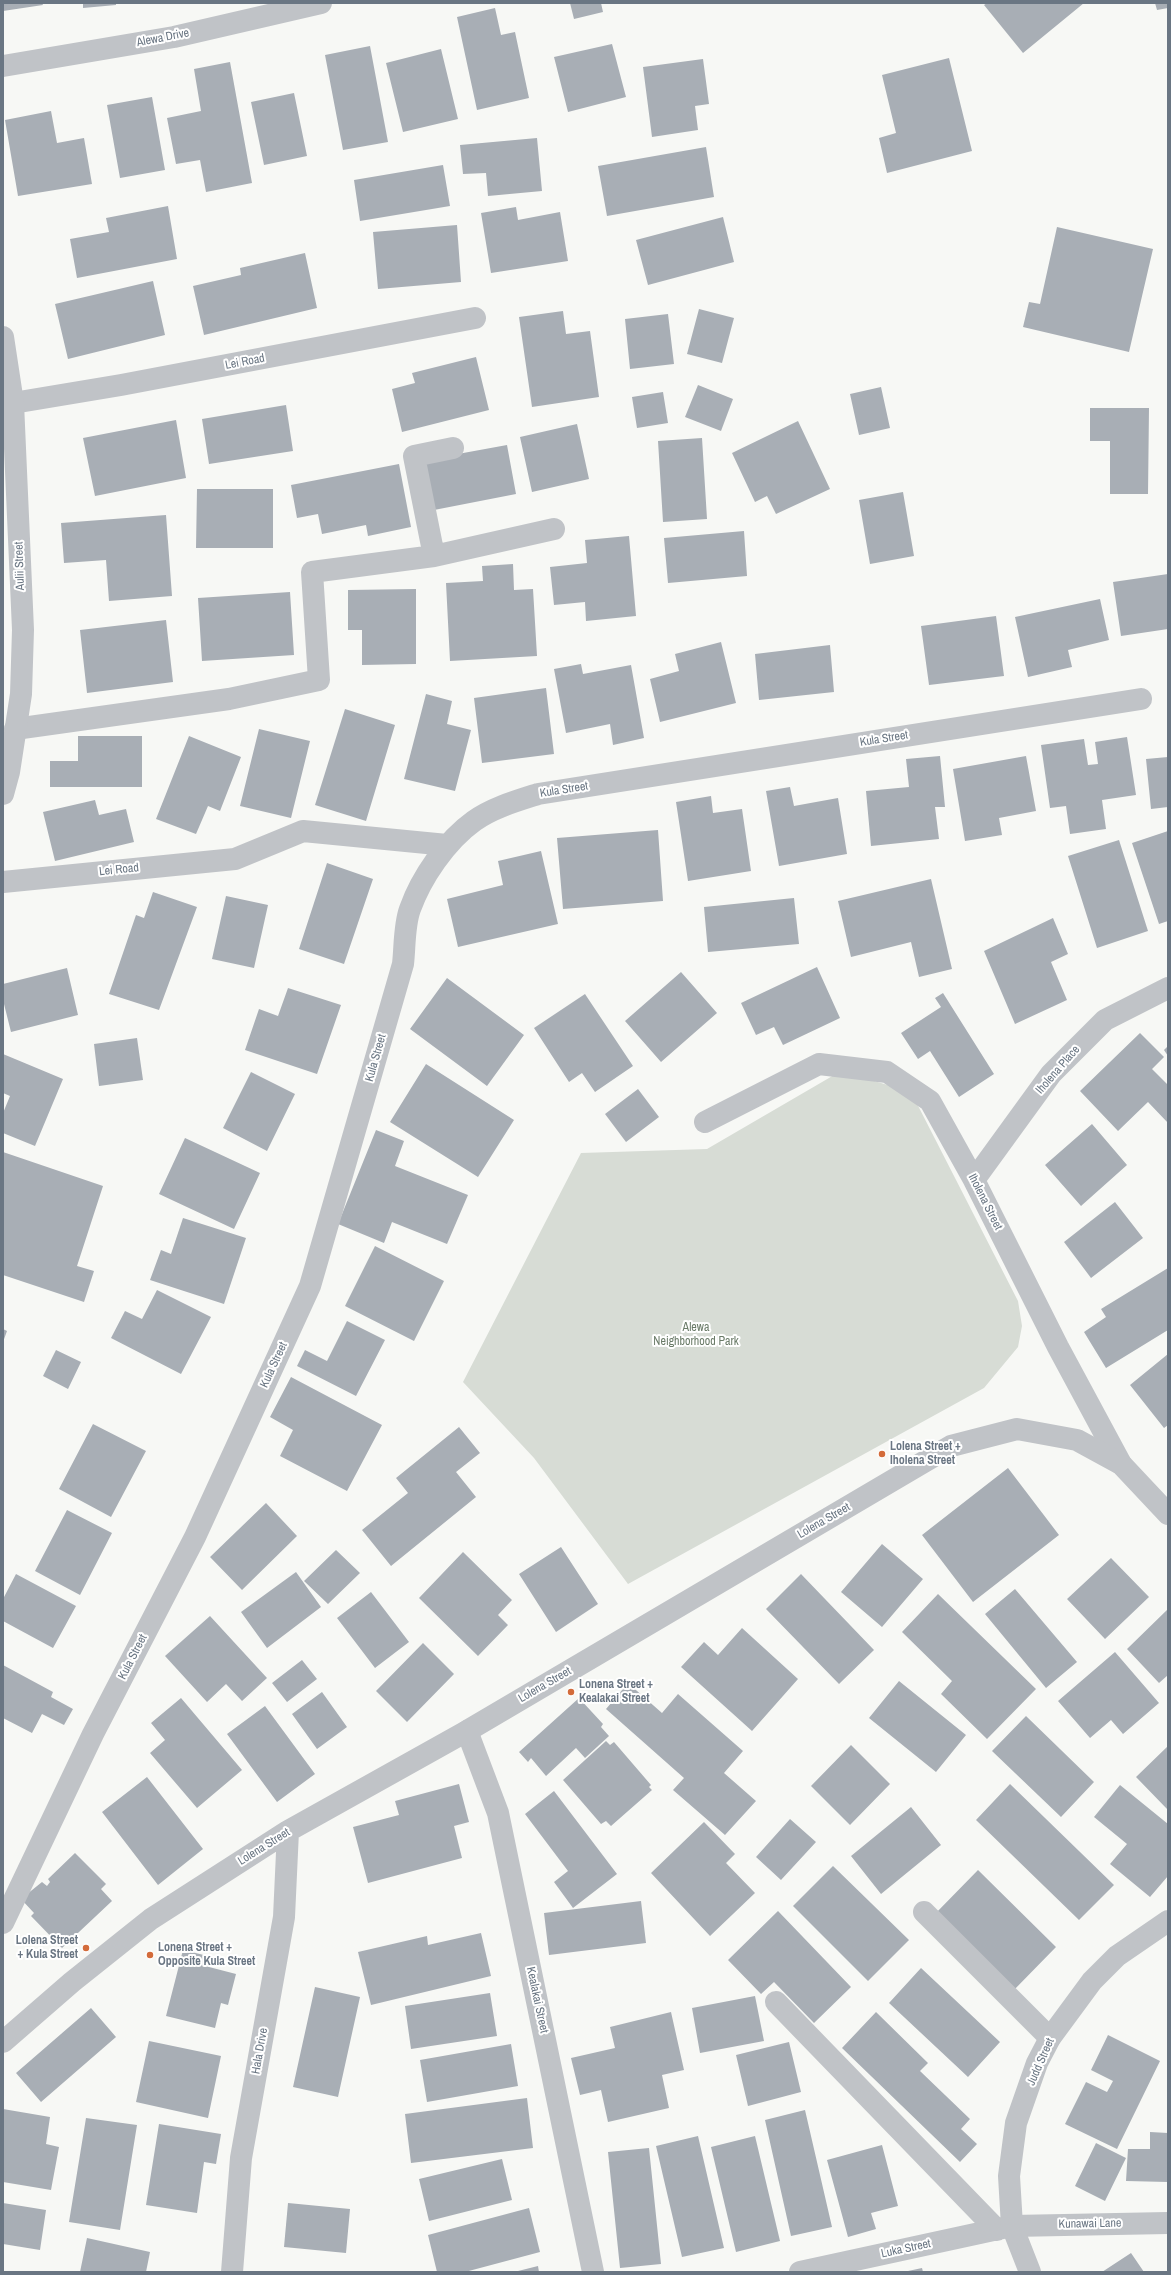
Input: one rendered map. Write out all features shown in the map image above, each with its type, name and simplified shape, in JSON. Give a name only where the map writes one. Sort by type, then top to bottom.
[{"type":"street","name":"Alewa Drive","points":[[3,66],[174,37],[321,3]]},
{"type":"street","name":"Lei Road","points":[[13,403],[122,385],[475,318]]},
{"type":"street","name":"Aulii Street","points":[[3,337],[13,403],[23,630],[22,694],[9,772],[3,794]]},
{"type":"street","points":[[434,556],[414,456],[453,448]]},
{"type":"street","points":[[15,729],[229,699],[319,680],[312,572],[434,556],[554,529]]},
{"type":"street","name":"Kula Street","points":[[3,1923],[93,1734],[195,1537],[310,1286],[403,964],[409,910],[428,873],[447,845],[474,821],[508,803],[538,794],[1141,699]]},
{"type":"street","name":"Lei Road","points":[[3,882],[235,859],[303,832],[447,845]]},
{"type":"street","name":"Iholena Place","points":[[974,1180],[1051,1074],[1105,1020],[1168,988]]},
{"type":"street","name":"Iholena Street","points":[[705,1122],[819,1064],[887,1072],[930,1101],[974,1180],[1058,1347],[1121,1464],[1168,1514]]},
{"type":"street","name":"Lolena Street","points":[[3,2042],[72,1982],[151,1919],[288,1831],[467,1731],[951,1446],[1017,1429],[1077,1440],[1121,1464]]},
{"type":"street","name":"Kealakai Street","points":[[467,1731],[498,1814],[593,2272]]},
{"type":"street","name":"Hala Drive","points":[[232,2272],[241,2158],[284,1916],[288,1831]]},
{"type":"street","points":[[924,1912],[1050,2038]]},
{"type":"street","name":"Judd Street","points":[[1005,2228],[1009,2176],[1016,2123],[1037,2064],[1050,2038],[1092,1981],[1117,1956],[1168,1921]]},
{"type":"street","points":[[776,2002],[1005,2228],[1030,2272]]},
{"type":"street","name":"Kunawai Lane","points":[[1005,2228],[1168,2223]]},
{"type":"street","name":"Luka Street","points":[[800,2272],[1005,2228]]},
{"type":"green space","name":"Alewa Neighborhood Park","points":[[841,1071],[911,1092],[1018,1301],[1022,1326],[1018,1347],[984,1388],[628,1584],[534,1458],[463,1382],[581,1153],[707,1149]]},
{"type":"building","points":[[3,3],[42,3],[43,5],[3,11]]},
{"type":"building","points":[[83,3],[116,3],[116,5],[83,8]]},
{"type":"building","points":[[570,3],[601,3],[603,12],[574,19]]},
{"type":"building","points":[[987,3],[1084,3],[1023,53],[984,5]]},
{"type":"building","points":[[1155,3],[1168,3],[1168,8],[1157,10]]},
{"type":"building","points":[[495,8],[501,35],[515,32],[529,98],[477,110],[457,17]]},
{"type":"building","points":[[612,44],[626,97],[568,112],[554,57]]},
{"type":"building","points":[[370,46],[388,142],[343,150],[325,55]]},
{"type":"building","points":[[441,49],[458,119],[403,132],[386,63]]},
{"type":"building","points":[[949,58],[972,151],[887,173],[879,138],[896,133],[882,75]]},
{"type":"building","points":[[703,59],[709,104],[695,106],[698,130],[652,137],[643,67]]},
{"type":"building","points":[[230,62],[252,183],[206,192],[200,160],[176,164],[167,118],[201,111],[194,69]]},
{"type":"building","points":[[294,93],[307,156],[264,165],[251,102]]},
{"type":"building","points":[[152,97],[165,170],[120,178],[107,105]]},
{"type":"building","points":[[51,111],[57,143],[84,138],[92,184],[18,196],[5,120]]},
{"type":"building","points":[[537,138],[542,191],[488,196],[486,173],[463,174],[460,145]]},
{"type":"building","points":[[706,147],[714,197],[607,216],[598,166]]},
{"type":"building","points":[[443,165],[450,206],[360,221],[354,180]]},
{"type":"building","points":[[168,206],[177,259],[77,278],[70,239],[109,232],[106,218]]},
{"type":"building","points":[[516,207],[518,220],[560,212],[568,261],[491,273],[481,213]]},
{"type":"building","points":[[723,217],[734,262],[648,285],[636,240]]},
{"type":"building","points":[[457,225],[461,282],[378,289],[373,232]]},
{"type":"building","points":[[1057,227],[1153,249],[1129,352],[1023,327],[1029,302],[1040,304]]},
{"type":"building","points":[[305,253],[317,308],[204,335],[193,286],[241,275],[240,268]]},
{"type":"building","points":[[153,281],[165,335],[68,359],[55,304]]},
{"type":"building","points":[[699,309],[734,318],[722,363],[687,354]]},
{"type":"building","points":[[563,311],[566,334],[590,331],[599,397],[532,407],[519,317]]},
{"type":"building","points":[[668,314],[674,364],[630,369],[625,319]]},
{"type":"building","points":[[476,357],[489,410],[402,432],[392,389],[415,383],[412,373]]},
{"type":"building","points":[[698,385],[733,399],[721,431],[685,417]]},
{"type":"building","points":[[881,387],[890,428],[859,435],[850,394]]},
{"type":"building","points":[[663,392],[668,423],[637,428],[632,397]]},
{"type":"building","points":[[286,405],[293,451],[209,464],[202,419]]},
{"type":"building","points":[[1090,408],[1149,408],[1148,494],[1110,494],[1110,441],[1090,441]]},
{"type":"building","points":[[176,420],[186,478],[95,496],[83,438]]},
{"type":"building","points":[[798,421],[830,489],[776,514],[767,496],[755,502],[732,453]]},
{"type":"building","points":[[577,424],[589,479],[532,492],[520,437]]},
{"type":"building","points":[[702,438],[707,519],[663,522],[658,441]]},
{"type":"building","points":[[507,445],[516,494],[434,510],[425,460]]},
{"type":"building","points":[[399,464],[411,527],[368,536],[366,525],[322,534],[318,514],[297,518],[291,485]]},
{"type":"building","points":[[197,489],[273,489],[273,548],[196,548]]},
{"type":"building","points":[[903,492],[914,556],[870,564],[859,500]]},
{"type":"building","points":[[166,515],[172,596],[109,601],[106,560],[64,563],[61,523]]},
{"type":"building","points":[[744,531],[747,576],[668,583],[664,538]]},
{"type":"building","points":[[629,536],[636,616],[586,621],[585,602],[554,605],[550,567],[587,563],[585,540]]},
{"type":"building","points":[[513,564],[514,590],[533,589],[537,656],[450,661],[446,583],[483,581],[482,566]]},
{"type":"building","points":[[1168,574],[1168,629],[1121,636],[1113,582]]},
{"type":"building","points":[[416,589],[416,664],[362,665],[362,630],[348,630],[348,590]]},
{"type":"building","points":[[290,592],[294,655],[202,661],[198,598]]},
{"type":"building","points":[[1100,599],[1109,640],[1068,650],[1072,667],[1028,677],[1015,617]]},
{"type":"building","points":[[996,616],[1004,676],[929,685],[921,626]]},
{"type":"building","points":[[166,620],[173,682],[87,693],[80,630]]},
{"type":"building","points":[[721,642],[736,703],[660,722],[650,679],[679,671],[675,654]]},
{"type":"building","points":[[830,645],[834,692],[759,700],[755,654]]},
{"type":"building","points":[[581,664],[583,674],[631,665],[644,738],[613,745],[610,724],[566,733],[554,669]]},
{"type":"building","points":[[546,688],[554,754],[482,763],[474,698]]},
{"type":"building","points":[[426,694],[452,701],[447,724],[471,730],[455,791],[404,779]]},
{"type":"building","points":[[345,709],[395,725],[366,821],[315,805]]},
{"type":"building","points":[[259,729],[310,741],[291,818],[240,806]]},
{"type":"building","points":[[78,736],[142,736],[142,787],[50,787],[50,761],[78,761]]},
{"type":"building","points":[[189,736],[241,757],[220,811],[208,806],[196,834],[156,819]]},
{"type":"building","points":[[1127,737],[1136,795],[1102,800],[1106,829],[1070,834],[1066,806],[1050,808],[1041,745],[1084,739],[1088,765],[1098,764],[1095,742]]},
{"type":"building","points":[[940,756],[945,807],[935,807],[939,839],[871,846],[866,791],[909,787],[906,759]]},
{"type":"building","points":[[1026,756],[1036,811],[999,818],[1002,835],[965,841],[953,769]]},
{"type":"building","points":[[1168,757],[1168,807],[1151,809],[1146,759]]},
{"type":"building","points":[[790,787],[794,806],[838,798],[847,854],[779,866],[766,791]]},
{"type":"building","points":[[711,796],[713,813],[742,809],[751,871],[688,881],[676,802]]},
{"type":"building","points":[[95,800],[99,815],[126,809],[134,842],[55,861],[43,812]]},
{"type":"building","points":[[658,830],[663,901],[563,909],[557,838]]},
{"type":"building","points":[[1168,831],[1168,921],[1159,924],[1132,843]]},
{"type":"building","points":[[1119,840],[1148,931],[1097,948],[1068,856]]},
{"type":"building","points":[[541,851],[558,924],[458,947],[447,899],[503,885],[498,861]]},
{"type":"building","points":[[327,863],[373,879],[344,964],[299,949]]},
{"type":"building","points":[[931,879],[952,969],[919,977],[911,942],[851,957],[838,901]]},
{"type":"building","points":[[153,892],[197,907],[159,1010],[109,994],[136,915],[144,918]]},
{"type":"building","points":[[226,896],[268,905],[254,968],[212,959]]},
{"type":"building","points":[[794,898],[799,944],[708,952],[704,907]]},
{"type":"building","points":[[1053,918],[1068,954],[1051,962],[1067,1000],[1015,1024],[984,951]]},
{"type":"building","points":[[817,967],[840,1018],[783,1045],[774,1027],[756,1035],[741,1003]]},
{"type":"building","points":[[67,968],[78,1015],[11,1032],[3,1000],[3,984]]},
{"type":"building","points":[[681,972],[717,1013],[661,1062],[625,1021]]},
{"type":"building","points":[[447,978],[524,1035],[487,1086],[410,1029]]},
{"type":"building","points":[[288,988],[341,1005],[317,1074],[245,1050],[259,1009],[278,1016]]},
{"type":"building","points":[[943,993],[994,1074],[959,1097],[930,1051],[918,1059],[901,1033],[941,1007],[935,998]]},
{"type":"building","points":[[585,994],[633,1066],[595,1092],[582,1073],[569,1082],[534,1028]]},
{"type":"building","points":[[1140,1033],[1164,1057],[1152,1069],[1168,1085],[1168,1123],[1148,1102],[1118,1131],[1080,1091]]},
{"type":"building","points":[[137,1038],[143,1080],[99,1086],[94,1044]]},
{"type":"building","points":[[1168,1046],[1168,1056],[1164,1050]]},
{"type":"building","points":[[3,1054],[63,1079],[35,1146],[3,1133],[3,1113],[10,1096],[3,1093]]},
{"type":"building","points":[[426,1064],[514,1120],[478,1177],[390,1122]]},
{"type":"building","points":[[251,1072],[295,1094],[267,1151],[223,1128]]},
{"type":"building","points":[[638,1089],[659,1117],[626,1142],[605,1114]]},
{"type":"building","points":[[1092,1124],[1127,1165],[1081,1206],[1045,1165]]},
{"type":"building","points":[[376,1130],[404,1141],[395,1166],[468,1195],[447,1244],[392,1222],[384,1243],[338,1224]]},
{"type":"building","points":[[185,1138],[260,1173],[234,1229],[159,1194]]},
{"type":"building","points":[[3,1152],[103,1186],[77,1266],[94,1271],[84,1302],[3,1275]]},
{"type":"building","points":[[1115,1202],[1143,1238],[1091,1278],[1064,1242]]},
{"type":"building","points":[[183,1218],[246,1238],[224,1304],[150,1280],[161,1250],[171,1254]]},
{"type":"building","points":[[375,1246],[444,1281],[414,1341],[345,1306]]},
{"type":"building","points":[[1168,1268],[1168,1330],[1106,1368],[1084,1332],[1106,1317],[1101,1309]]},
{"type":"building","points":[[157,1290],[211,1317],[181,1374],[111,1338],[125,1311],[142,1319]]},
{"type":"building","points":[[347,1321],[385,1340],[356,1396],[297,1366],[305,1350],[327,1361]]},
{"type":"building","points":[[3,1329],[7,1331],[3,1342]]},
{"type":"building","points":[[56,1350],[81,1362],[68,1389],[43,1376]]},
{"type":"building","points":[[1168,1354],[1168,1425],[1164,1428],[1130,1385]]},
{"type":"building","points":[[291,1377],[382,1425],[347,1491],[280,1456],[293,1430],[270,1417]]},
{"type":"building","points":[[93,1424],[146,1451],[111,1517],[59,1489]]},
{"type":"building","points":[[459,1427],[480,1453],[456,1472],[476,1497],[391,1566],[362,1530],[408,1493],[396,1478]]},
{"type":"building","points":[[1008,1468],[1059,1535],[973,1602],[922,1535]]},
{"type":"building","points":[[266,1503],[297,1536],[242,1590],[210,1557]]},
{"type":"building","points":[[67,1510],[112,1533],[80,1595],[35,1571]]},
{"type":"building","points":[[882,1544],[923,1579],[882,1627],[841,1592]]},
{"type":"building","points":[[561,1547],[598,1604],[556,1632],[519,1574]]},
{"type":"building","points":[[336,1550],[360,1573],[328,1604],[304,1581]]},
{"type":"building","points":[[463,1552],[512,1600],[498,1615],[508,1625],[478,1656],[419,1598]]},
{"type":"building","points":[[1111,1558],[1149,1597],[1105,1639],[1067,1599]]},
{"type":"building","points":[[296,1572],[321,1607],[267,1648],[241,1612]]},
{"type":"building","points":[[16,1574],[76,1606],[53,1648],[3,1621],[3,1599]]},
{"type":"building","points":[[801,1574],[874,1650],[839,1684],[766,1609]]},
{"type":"building","points":[[1015,1589],[1077,1662],[1046,1688],[985,1614]]},
{"type":"building","points":[[371,1592],[409,1642],[375,1668],[337,1618]]},
{"type":"building","points":[[938,1594],[1036,1689],[987,1739],[941,1694],[952,1681],[902,1632]]},
{"type":"building","points":[[1168,1609],[1168,1675],[1159,1683],[1127,1649]]},
{"type":"building","points":[[210,1616],[267,1678],[242,1701],[226,1684],[207,1702],[165,1656]]},
{"type":"building","points":[[742,1628],[798,1679],[752,1731],[681,1667],[704,1642],[718,1655]]},
{"type":"building","points":[[423,1643],[454,1674],[407,1722],[376,1691]]},
{"type":"building","points":[[1115,1652],[1159,1703],[1123,1734],[1111,1720],[1090,1738],[1058,1701]]},
{"type":"building","points":[[302,1660],[317,1679],[287,1702],[272,1683]]},
{"type":"building","points":[[3,1665],[53,1692],[51,1697],[73,1709],[64,1725],[42,1714],[32,1733],[3,1718]]},
{"type":"building","points":[[899,1681],[966,1735],[936,1772],[869,1718]]},
{"type":"building","points":[[628,1683],[662,1713],[678,1694],[743,1751],[724,1773],[756,1801],[725,1835],[673,1790],[684,1778],[606,1709]]},
{"type":"building","points":[[322,1692],[347,1727],[317,1749],[292,1714]]},
{"type":"building","points":[[181,1698],[242,1770],[197,1808],[150,1753],[165,1740],[151,1723]]},
{"type":"building","points":[[579,1698],[603,1724],[601,1727],[609,1736],[585,1758],[576,1748],[546,1776],[531,1758],[528,1762],[519,1752]]},
{"type":"building","points":[[265,1706],[315,1774],[277,1802],[227,1734]]},
{"type":"building","points":[[1026,1716],[1094,1782],[1061,1817],[992,1751]]},
{"type":"building","points":[[606,1741],[610,1745],[614,1742],[651,1785],[649,1787],[652,1790],[611,1826],[606,1821],[601,1824],[563,1780]]},
{"type":"building","points":[[851,1745],[890,1784],[850,1825],[811,1786]]},
{"type":"building","points":[[1168,1746],[1168,1810],[1136,1777]]},
{"type":"building","points":[[147,1777],[203,1849],[158,1885],[102,1812]]},
{"type":"building","points":[[459,1784],[469,1822],[454,1826],[462,1858],[368,1883],[353,1827],[399,1815],[395,1801]]},
{"type":"building","points":[[1010,1784],[1114,1885],[1079,1920],[976,1820]]},
{"type":"building","points":[[1120,1785],[1168,1824],[1168,1876],[1150,1897],[1110,1864],[1127,1844],[1094,1817]]},
{"type":"building","points":[[554,1791],[617,1874],[573,1908],[554,1882],[568,1871],[525,1814]]},
{"type":"building","points":[[911,1807],[941,1845],[881,1894],[851,1856]]},
{"type":"building","points":[[790,1819],[816,1842],[781,1880],[756,1857]]},
{"type":"building","points":[[704,1822],[735,1854],[726,1863],[755,1893],[710,1936],[651,1873]]},
{"type":"building","points":[[75,1853],[106,1884],[101,1889],[112,1901],[62,1948],[31,1916],[34,1913],[21,1899],[42,1882],[47,1886],[50,1882],[48,1879]]},
{"type":"building","points":[[833,1866],[909,1940],[868,1981],[793,1906]]},
{"type":"building","points":[[978,1870],[1056,1947],[1012,1992],[934,1915]]},
{"type":"building","points":[[641,1901],[646,1943],[549,1955],[544,1913]]},
{"type":"building","points":[[778,1911],[851,1987],[814,2023],[774,1982],[761,1994],[728,1960]]},
{"type":"building","points":[[481,1933],[491,1976],[371,2005],[358,1952],[427,1936],[428,1945]]},
{"type":"building","points":[[183,1950],[212,1957],[209,1967],[236,1974],[228,2005],[221,2003],[215,2028],[166,2016]]},
{"type":"building","points":[[921,1968],[1000,2042],[968,2077],[889,2003]]},
{"type":"building","points":[[315,1987],[360,1997],[338,2097],[293,2087]]},
{"type":"building","points":[[490,1993],[497,2036],[411,2049],[405,2006]]},
{"type":"building","points":[[755,1996],[764,2041],[700,2053],[692,2008]]},
{"type":"building","points":[[91,2008],[116,2037],[41,2102],[16,2073]]},
{"type":"building","points":[[671,2012],[684,2070],[662,2075],[669,2108],[608,2122],[601,2090],[580,2095],[571,2058],[615,2048],[610,2027]]},
{"type":"building","points":[[876,2012],[928,2063],[920,2071],[970,2119],[961,2129],[977,2144],[960,2162],[842,2048]]},
{"type":"building","points":[[1108,2035],[1160,2061],[1117,2149],[1065,2124],[1086,2082],[1107,2092],[1113,2081],[1091,2070]]},
{"type":"building","points":[[149,2041],[221,2056],[208,2118],[136,2102]]},
{"type":"building","points":[[789,2042],[801,2092],[748,2106],[736,2055]]},
{"type":"building","points":[[511,2044],[518,2086],[427,2102],[420,2060]]},
{"type":"building","points":[[527,2098],[533,2148],[411,2163],[405,2114]]},
{"type":"building","points":[[3,2109],[50,2117],[46,2144],[59,2147],[51,2190],[3,2182]]},
{"type":"building","points":[[805,2110],[832,2227],[791,2236],[765,2120]]},
{"type":"building","points":[[86,2118],[137,2125],[120,2230],[69,2222]]},
{"type":"building","points":[[159,2124],[221,2134],[216,2164],[204,2162],[197,2213],[146,2205]]},
{"type":"building","points":[[1150,2132],[1168,2133],[1168,2182],[1126,2181],[1128,2149],[1150,2149]]},
{"type":"building","points":[[698,2136],[724,2248],[682,2257],[656,2146]]},
{"type":"building","points":[[755,2136],[780,2241],[736,2252],[711,2147]]},
{"type":"building","points":[[1096,2143],[1126,2158],[1105,2201],[1075,2186]]},
{"type":"building","points":[[882,2145],[898,2206],[871,2213],[876,2229],[848,2237],[827,2160]]},
{"type":"building","points":[[649,2148],[661,2264],[620,2268],[608,2152]]},
{"type":"building","points":[[502,2159],[512,2200],[429,2221],[419,2179]]},
{"type":"building","points":[[3,2203],[46,2210],[40,2250],[3,2244]]},
{"type":"building","points":[[288,2203],[350,2209],[346,2253],[284,2247]]},
{"type":"building","points":[[529,2208],[540,2252],[465,2272],[437,2272],[428,2235]]},
{"type":"building","points":[[87,2238],[150,2252],[146,2272],[80,2272]]},
{"type":"building","points":[[1131,2253],[1144,2272],[1102,2272]]},
{"type":"building","points":[[538,2266],[539,2272],[518,2272],[518,2271]]},
{"type":"building","points":[[922,2268],[923,2272],[908,2272],[908,2271]]},
{"type":"place","name":"Lolena Street + Iholena Street","points":[[882,1454]]},
{"type":"place","name":"Lonena Street + Kealakai Street","points":[[571,1692]]},
{"type":"place","name":"Lolena Street + Kula Street","points":[[86,1948]]},
{"type":"place","name":"Lonena Street + Opposite Kula Street","points":[[150,1955]]}]
